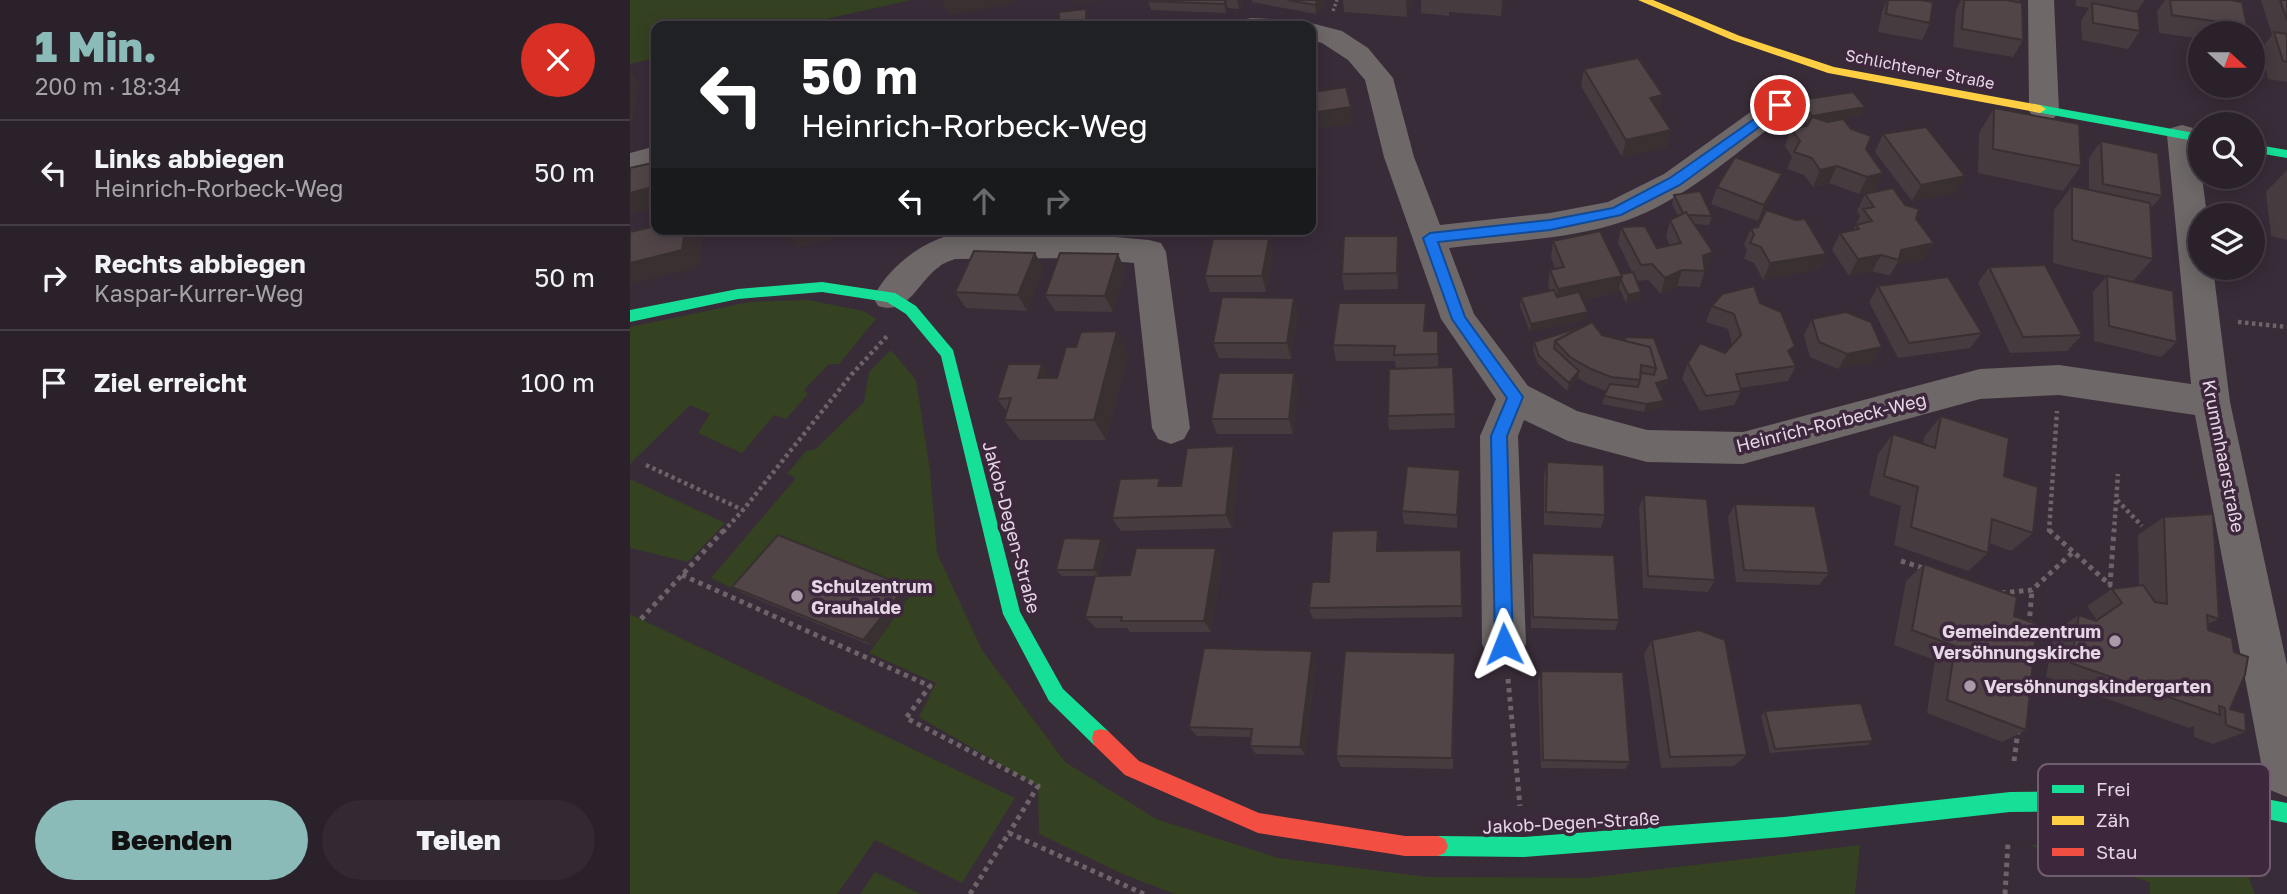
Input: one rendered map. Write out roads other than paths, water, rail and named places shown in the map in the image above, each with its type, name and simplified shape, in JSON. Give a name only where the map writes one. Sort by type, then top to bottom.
[{"type":"street","name":"Schlichtener Straße","points":[[1643,0],[1685,20],[1832,70],[2188,136]]},
{"type":"street","points":[[2041,0],[2044,111]]},
{"type":"street","name":"Heinrich-Rorbeck-Weg","points":[[1316,32],[1332,37],[1359,54],[1379,78],[1399,157],[1459,319],[1516,397],[1568,425],[1647,446],[1743,448],[1980,384],[2059,380],[2211,402]]},
{"type":"street","points":[[1430,238],[1550,225],[1616,212],[1675,181],[1780,105]]},
{"type":"street","points":[[2265,150],[2287,154]]},
{"type":"street","points":[[630,164],[651,158]]},
{"type":"street","name":"Krummhaarstraße","points":[[2194,189],[2202,318],[2211,402],[2287,773]]},
{"type":"street","points":[[630,316],[738,294],[822,287],[901,304],[927,258],[950,247],[1080,246],[1149,252],[1171,428]]},
{"type":"street","name":"Jakob-Degen-Straße","points":[[901,304],[948,354],[1012,614],[1056,695],[1132,768],[1258,823],[1405,846],[1524,847],[1784,827],[2010,802],[2038,802]]},
{"type":"street","points":[[1504,644],[1499,436],[1516,397]]},
{"type":"place","name":"Schulzentrum Grauhalde","points":[[797,596]]},
{"type":"place","name":"Gemeindezentrum Versöhnungskirche","points":[[2115,641]]},
{"type":"place","name":"Versöhnungskindergarten","points":[[1970,686]]}]
